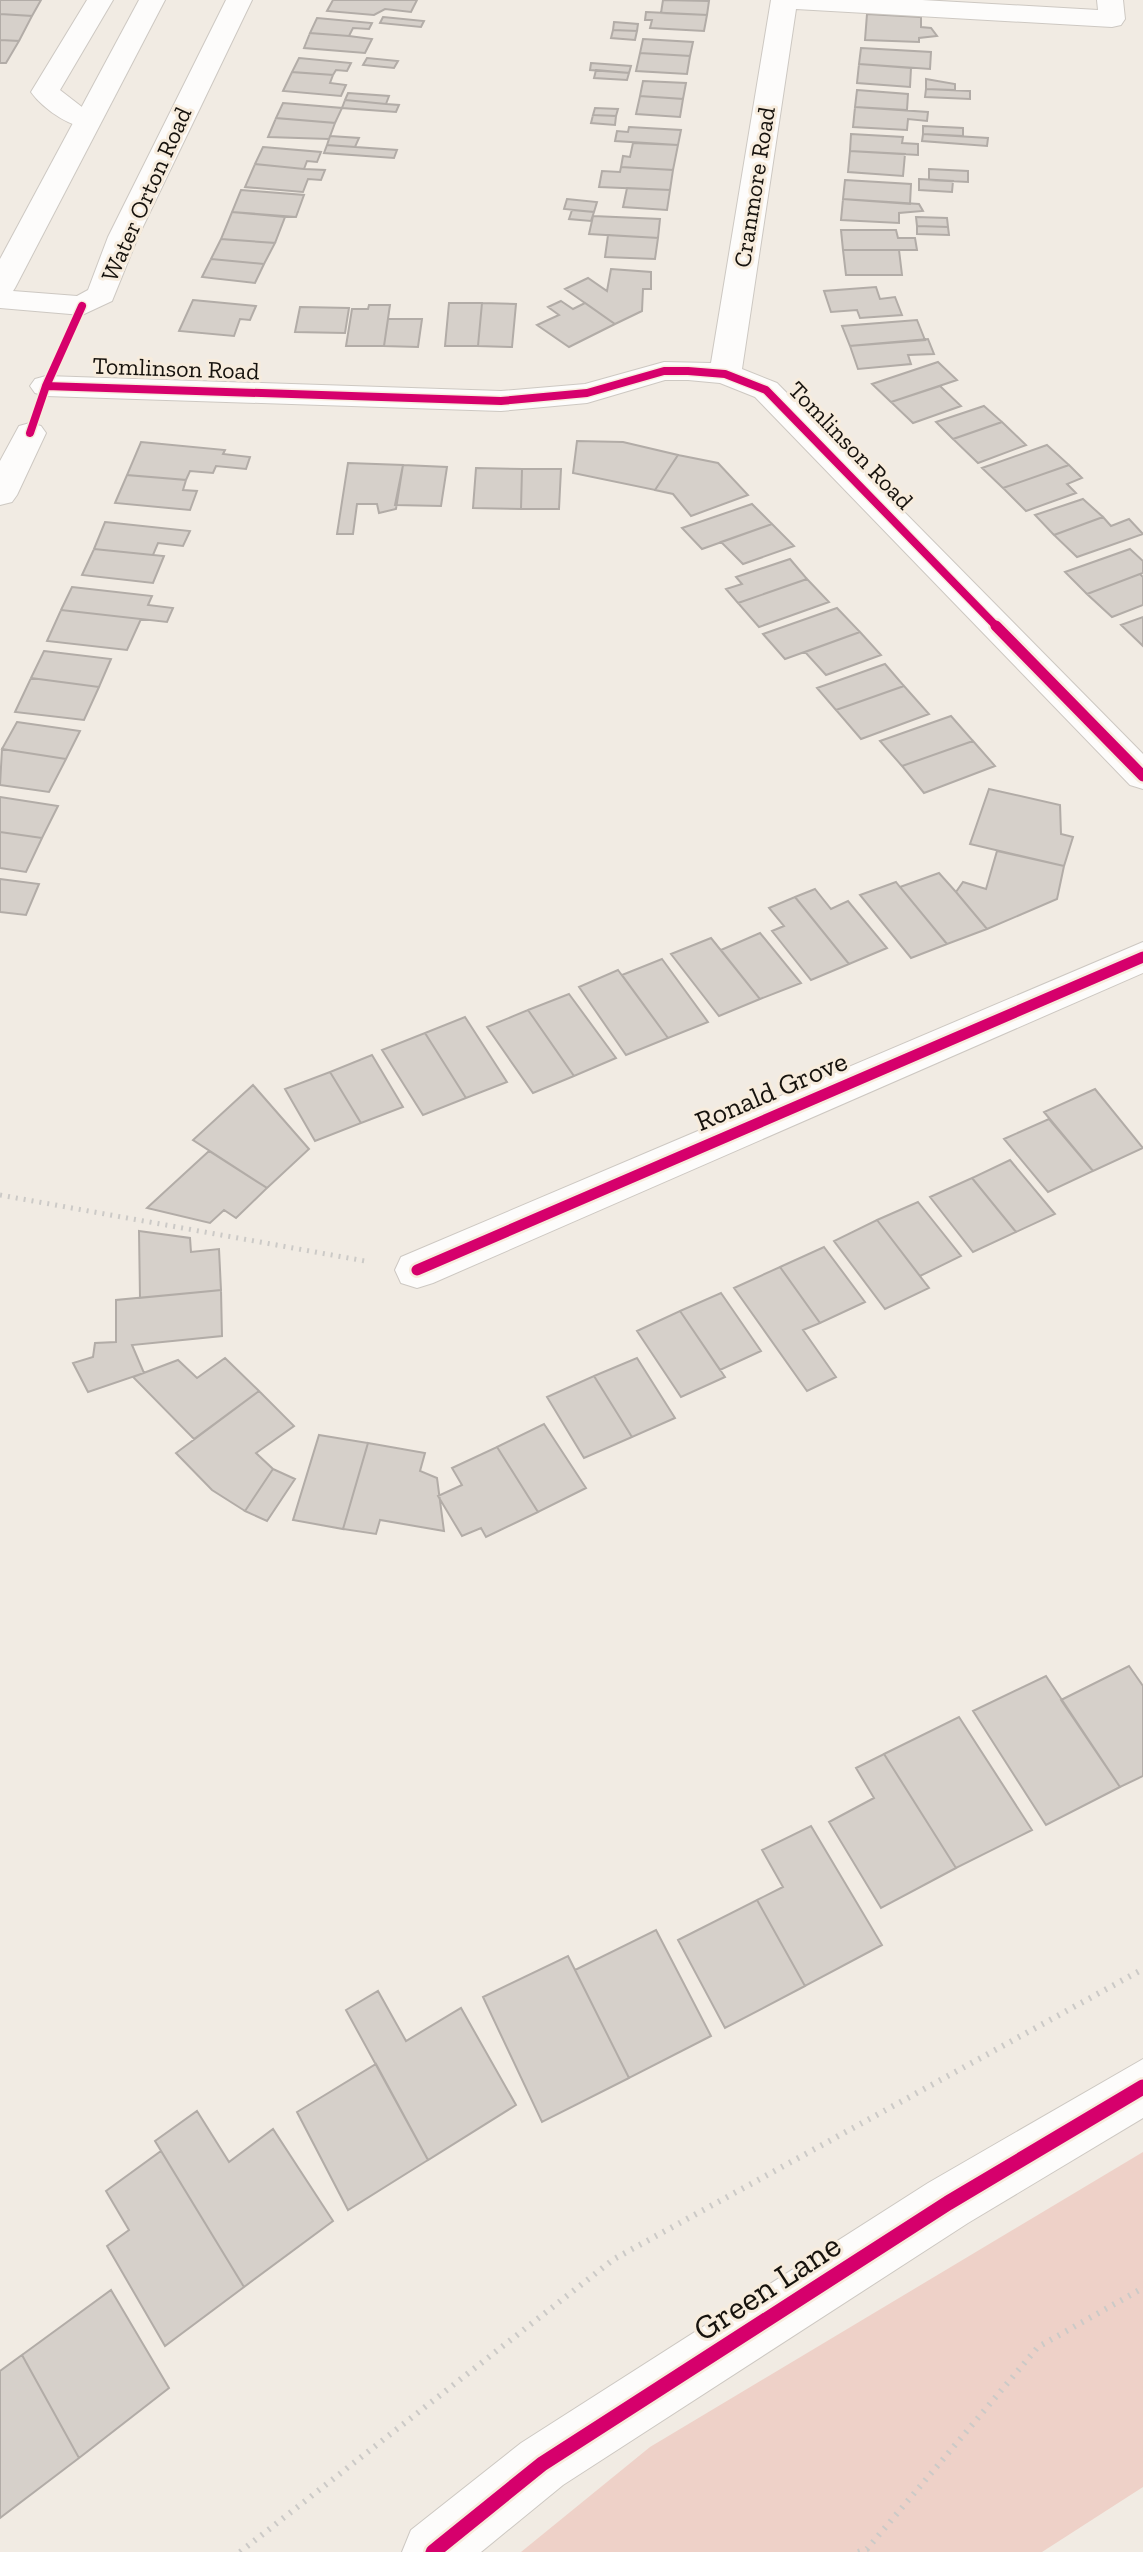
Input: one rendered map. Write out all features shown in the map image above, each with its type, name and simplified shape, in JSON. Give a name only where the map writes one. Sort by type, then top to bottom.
[{"type":"street","points":[[86,121],[45,92],[100,0]]},
{"type":"street","points":[[0,288],[152,0]]},
{"type":"street","name":"Water Orton Road","points":[[0,299],[82,306],[101,295],[130,223],[239,0]]},
{"type":"street","points":[[784,0],[1112,19],[1110,0]]},
{"type":"street","name":"Cranmore Road","points":[[725,374],[784,0]]},
{"type":"street","name":"Tomlinson Road","points":[[46,386],[501,401],[587,393],[664,371],[725,374],[766,390],[1143,776]]},
{"type":"street","points":[[0,495],[30,433]]},
{"type":"street","name":"Ronald Grove","points":[[417,1270],[1143,957]]},
{"type":"street","name":"Green Lane","points":[[433,2552],[542,2464],[948,2203],[1143,2087]]},
{"type":"path","points":[[0,1195],[417,1270]]},
{"type":"path","points":[[240,2552],[614,2259],[1143,1969]]},
{"type":"path","points":[[858,2552],[867,2549],[1038,2347],[1143,2288]]},
{"type":"shaded area","points":[[1143,2152],[1143,2487],[1042,2552],[521,2552],[650,2447]]},
{"type":"building","points":[[0,0],[41,0],[32,16],[0,14]]},
{"type":"building","points":[[333,0],[417,0],[411,12],[385,9],[374,15],[327,11]]},
{"type":"building","points":[[663,0],[709,1],[707,15],[661,13]]},
{"type":"building","points":[[646,12],[707,15],[704,31],[650,28],[652,20],[645,20]]},
{"type":"building","points":[[0,14],[32,16],[19,41],[0,40]]},
{"type":"building","points":[[867,14],[921,17],[921,27],[931,28],[937,36],[919,38],[919,42],[865,40]]},
{"type":"building","points":[[383,17],[424,21],[421,27],[380,23]]},
{"type":"building","points":[[317,18],[372,23],[369,29],[353,28],[349,36],[310,33]]},
{"type":"building","points":[[614,22],[638,24],[637,31],[613,30]]},
{"type":"building","points":[[613,30],[637,31],[635,40],[611,38]]},
{"type":"building","points":[[310,33],[372,39],[365,53],[304,48]]},
{"type":"building","points":[[643,39],[693,42],[690,56],[640,53]]},
{"type":"building","points":[[0,40],[19,41],[6,63],[0,63]]},
{"type":"building","points":[[861,48],[931,52],[930,69],[859,64]]},
{"type":"building","points":[[640,53],[690,56],[687,74],[636,71]]},
{"type":"building","points":[[299,58],[351,63],[347,71],[336,70],[333,75],[292,72]]},
{"type":"building","points":[[367,58],[398,61],[394,68],[363,65]]},
{"type":"building","points":[[591,63],[631,66],[629,73],[590,70]]},
{"type":"building","points":[[859,64],[911,68],[910,87],[857,83]]},
{"type":"building","points":[[596,70],[629,73],[627,80],[594,78]]},
{"type":"building","points":[[292,72],[333,75],[330,83],[346,85],[341,96],[283,91]]},
{"type":"building","points":[[926,79],[955,84],[955,90],[926,89]]},
{"type":"building","points":[[643,81],[686,83],[683,99],[640,96]]},
{"type":"building","points":[[926,89],[970,91],[970,99],[925,97]]},
{"type":"building","points":[[857,90],[908,94],[907,110],[855,107]]},
{"type":"building","points":[[348,93],[389,96],[386,104],[345,100]]},
{"type":"building","points":[[640,96],[683,99],[680,117],[636,114]]},
{"type":"building","points":[[345,100],[399,105],[396,112],[342,108]]},
{"type":"building","points":[[283,103],[342,108],[335,123],[276,118]]},
{"type":"building","points":[[855,107],[928,112],[927,121],[908,119],[907,130],[853,127]]},
{"type":"building","points":[[595,108],[618,109],[616,116],[593,115]]},
{"type":"building","points":[[593,115],[616,116],[615,125],[591,123]]},
{"type":"building","points":[[276,118],[335,123],[329,139],[268,137]]},
{"type":"building","points":[[923,126],[963,128],[963,136],[923,134]]},
{"type":"building","points":[[629,127],[681,130],[678,145],[615,141],[617,131],[628,132]]},
{"type":"building","points":[[851,134],[903,137],[902,143],[918,144],[918,155],[850,151]]},
{"type":"building","points":[[923,134],[988,138],[987,146],[922,141]]},
{"type":"building","points":[[330,136],[359,138],[355,147],[327,145]]},
{"type":"building","points":[[633,143],[678,145],[673,170],[621,167],[623,156],[630,157]]},
{"type":"building","points":[[327,145],[397,150],[394,158],[324,153]]},
{"type":"building","points":[[263,147],[321,152],[317,162],[307,161],[304,169],[255,164]]},
{"type":"building","points":[[850,151],[905,154],[903,176],[848,172]]},
{"type":"building","points":[[255,164],[325,170],[321,180],[308,179],[303,192],[245,187]]},
{"type":"building","points":[[621,167],[673,170],[670,190],[599,187],[602,171],[620,172]]},
{"type":"building","points":[[929,169],[968,171],[968,182],[929,180]]},
{"type":"building","points":[[919,179],[953,181],[952,192],[919,190]]},
{"type":"building","points":[[845,180],[911,184],[910,204],[843,199]]},
{"type":"building","points":[[627,188],[670,190],[667,210],[623,207]]},
{"type":"building","points":[[241,190],[304,195],[296,217],[232,212]]},
{"type":"building","points":[[567,199],[597,202],[594,212],[564,209]]},
{"type":"building","points":[[843,199],[919,204],[923,211],[899,213],[899,223],[841,220]]},
{"type":"building","points":[[572,210],[594,212],[591,221],[569,219]]},
{"type":"building","points":[[232,212],[285,217],[275,243],[221,239]]},
{"type":"building","points":[[593,216],[660,219],[658,238],[589,234]]},
{"type":"building","points":[[916,217],[947,218],[948,227],[917,226]]},
{"type":"building","points":[[917,226],[948,227],[949,235],[917,234]]},
{"type":"building","points":[[841,230],[896,230],[898,238],[915,238],[917,250],[843,250]]},
{"type":"building","points":[[608,235],[658,238],[655,259],[605,257]]},
{"type":"building","points":[[221,239],[275,243],[264,264],[211,259]]},
{"type":"building","points":[[843,250],[899,250],[902,275],[846,275]]},
{"type":"building","points":[[211,259],[264,264],[255,283],[202,277]]},
{"type":"building","points":[[611,269],[651,272],[651,289],[643,289],[642,311],[615,324],[565,289],[588,278],[607,291]]},
{"type":"building","points":[[876,287],[880,299],[895,297],[902,315],[860,318],[857,310],[831,312],[824,291]]},
{"type":"building","points":[[193,300],[256,306],[250,320],[240,319],[234,336],[179,331]]},
{"type":"building","points":[[561,301],[573,309],[585,303],[615,324],[569,347],[537,325],[559,315],[548,307]]},
{"type":"building","points":[[449,303],[482,303],[478,346],[445,346]]},
{"type":"building","points":[[482,303],[516,304],[512,347],[478,346]]},
{"type":"building","points":[[369,305],[390,305],[384,346],[346,346],[352,309],[368,309]]},
{"type":"building","points":[[300,307],[349,308],[345,333],[295,332]]},
{"type":"building","points":[[388,319],[422,319],[418,347],[384,346]]},
{"type":"building","points":[[917,320],[925,340],[850,346],[842,326]]},
{"type":"building","points":[[928,339],[934,354],[908,355],[911,364],[858,369],[850,346]]},
{"type":"building","points":[[938,362],[957,380],[891,402],[872,384]]},
{"type":"building","points":[[940,386],[961,406],[913,423],[891,402]]},
{"type":"building","points":[[984,406],[1002,422],[953,439],[936,422]]},
{"type":"building","points":[[1002,422],[1026,445],[978,463],[953,439]]},
{"type":"building","points":[[577,441],[623,442],[678,455],[655,490],[573,473]]},
{"type":"building","points":[[141,442],[225,450],[223,454],[250,457],[246,469],[216,466],[213,473],[190,471],[186,480],[127,475]]},
{"type":"building","points":[[1047,445],[1069,465],[1003,488],[982,468]]},
{"type":"building","points":[[678,455],[718,463],[748,495],[691,516],[673,494],[655,490]]},
{"type":"building","points":[[348,463],[403,465],[396,509],[379,513],[377,504],[357,504],[353,534],[337,534]]},
{"type":"building","points":[[403,465],[447,467],[441,506],[395,505]]},
{"type":"building","points":[[1069,465],[1082,478],[1067,484],[1076,493],[1026,511],[1003,488]]},
{"type":"building","points":[[476,468],[522,469],[521,509],[473,508]]},
{"type":"building","points":[[522,469],[561,469],[559,509],[521,509]]},
{"type":"building","points":[[127,475],[186,480],[183,490],[197,491],[190,510],[115,503]]},
{"type":"building","points":[[1083,499],[1103,517],[1054,535],[1035,515]]},
{"type":"building","points":[[752,504],[772,524],[702,549],[682,528]]},
{"type":"building","points":[[1103,517],[1111,526],[1129,519],[1143,534],[1077,557],[1054,535]]},
{"type":"building","points":[[105,522],[190,531],[183,546],[158,543],[153,555],[94,549]]},
{"type":"building","points":[[772,524],[794,546],[743,564],[721,542]]},
{"type":"building","points":[[94,549],[164,556],[153,583],[82,575]]},
{"type":"building","points":[[1130,549],[1143,561],[1143,573],[1087,594],[1065,572]]},
{"type":"building","points":[[790,559],[807,579],[738,603],[726,589],[742,584],[736,577]]},
{"type":"building","points":[[1140,574],[1143,577],[1143,605],[1112,617],[1087,594]]},
{"type":"building","points":[[807,579],[829,602],[759,627],[738,603]]},
{"type":"building","points":[[72,587],[152,596],[148,605],[173,608],[167,622],[61,610]]},
{"type":"building","points":[[837,608],[860,632],[785,659],[763,634]]},
{"type":"building","points":[[61,610],[141,619],[127,650],[47,641]]},
{"type":"building","points":[[1143,617],[1143,646],[1121,625]]},
{"type":"building","points":[[860,632],[881,655],[826,675],[805,652]]},
{"type":"building","points":[[44,651],[111,659],[99,687],[31,678]]},
{"type":"building","points":[[885,664],[904,686],[836,710],[817,688]]},
{"type":"building","points":[[31,678],[99,687],[84,720],[15,712]]},
{"type":"building","points":[[904,686],[929,714],[861,739],[836,710]]},
{"type":"building","points":[[951,716],[973,741],[902,766],[880,741]]},
{"type":"building","points":[[17,722],[80,731],[66,759],[2,749]]},
{"type":"building","points":[[973,741],[995,766],[924,793],[902,766]]},
{"type":"building","points":[[2,749],[66,759],[49,792],[0,785]]},
{"type":"building","points":[[989,789],[1060,805],[1061,834],[1073,837],[1064,866],[970,844]]},
{"type":"building","points":[[0,797],[58,806],[42,838],[0,832]]},
{"type":"building","points":[[0,832],[42,838],[26,872],[0,868]]},
{"type":"building","points":[[997,851],[1064,866],[1057,899],[987,929],[956,892],[963,882],[986,889]]},
{"type":"building","points":[[939,873],[987,929],[947,944],[900,887]]},
{"type":"building","points":[[0,879],[39,884],[26,915],[0,912]]},
{"type":"building","points":[[896,882],[947,944],[911,958],[860,895]]},
{"type":"building","points":[[815,889],[831,909],[848,901],[887,948],[849,964],[795,897]]},
{"type":"building","points":[[795,897],[849,964],[811,980],[772,931],[784,926],[769,908]]},
{"type":"building","points":[[760,933],[801,983],[760,999],[721,950]]},
{"type":"building","points":[[711,938],[760,999],[719,1016],[671,954]]},
{"type":"building","points":[[662,959],[708,1022],[668,1038],[622,975]]},
{"type":"building","points":[[618,970],[668,1038],[626,1055],[579,987]]},
{"type":"building","points":[[569,994],[616,1058],[574,1076],[528,1010]]},
{"type":"building","points":[[528,1010],[574,1076],[533,1093],[487,1027]]},
{"type":"building","points":[[465,1017],[507,1082],[466,1098],[425,1033]]},
{"type":"building","points":[[425,1033],[466,1098],[423,1115],[382,1050]]},
{"type":"building","points":[[372,1055],[403,1107],[361,1123],[330,1072]]},
{"type":"building","points":[[330,1072],[361,1123],[315,1141],[285,1089]]},
{"type":"building","points":[[253,1085],[309,1149],[267,1188],[193,1140]]},
{"type":"building","points":[[1095,1089],[1143,1148],[1093,1171],[1044,1112]]},
{"type":"building","points":[[1049,1119],[1093,1171],[1048,1192],[1004,1139]]},
{"type":"building","points":[[209,1151],[267,1188],[236,1218],[224,1210],[210,1223],[147,1208]]},
{"type":"building","points":[[1010,1160],[1055,1214],[1016,1232],[972,1178]]},
{"type":"building","points":[[972,1178],[1016,1232],[973,1252],[930,1197]]},
{"type":"building","points":[[918,1202],[961,1256],[920,1276],[877,1220]]},
{"type":"building","points":[[877,1220],[929,1288],[885,1309],[834,1241]]},
{"type":"building","points":[[139,1231],[190,1238],[191,1252],[219,1249],[221,1290],[140,1298]]},
{"type":"building","points":[[824,1247],[865,1302],[820,1323],[780,1267]]},
{"type":"building","points":[[780,1267],[820,1323],[803,1330],[836,1377],[807,1391],[734,1288]]},
{"type":"building","points":[[221,1290],[222,1336],[132,1345],[144,1373],[88,1392],[73,1363],[93,1357],[95,1343],[116,1342],[116,1300]]},
{"type":"building","points":[[721,1293],[761,1351],[720,1370],[680,1311]]},
{"type":"building","points":[[680,1311],[725,1377],[681,1397],[637,1331]]},
{"type":"building","points":[[225,1358],[259,1391],[194,1439],[133,1377],[178,1360],[197,1378]]},
{"type":"building","points":[[637,1358],[675,1418],[632,1437],[594,1376]]},
{"type":"building","points":[[594,1376],[632,1437],[584,1458],[547,1397]]},
{"type":"building","points":[[259,1391],[294,1426],[256,1453],[273,1469],[245,1511],[212,1490],[176,1453]]},
{"type":"building","points":[[544,1424],[586,1488],[538,1512],[497,1447]]},
{"type":"building","points":[[319,1435],[368,1443],[343,1529],[293,1520]]},
{"type":"building","points":[[368,1443],[425,1453],[420,1471],[437,1478],[444,1531],[380,1520],[376,1534],[343,1529]]},
{"type":"building","points":[[497,1447],[538,1512],[486,1537],[481,1528],[462,1536],[438,1496],[462,1485],[452,1468]]},
{"type":"building","points":[[273,1469],[295,1479],[267,1521],[245,1511]]},
{"type":"building","points":[[1129,1666],[1143,1686],[1143,1776],[1120,1787],[1061,1700]]},
{"type":"building","points":[[1046,1676],[1120,1787],[1046,1825],[973,1711]]},
{"type":"building","points":[[959,1717],[1032,1830],[956,1868],[884,1754]]},
{"type":"building","points":[[884,1754],[956,1868],[881,1908],[829,1822],[874,1798],[856,1768]]},
{"type":"building","points":[[811,1826],[882,1945],[805,1986],[757,1900],[783,1887],[762,1850]]},
{"type":"building","points":[[757,1900],[805,1986],[725,2028],[678,1940]]},
{"type":"building","points":[[656,1930],[711,2036],[629,2078],[575,1970]]},
{"type":"building","points":[[568,1956],[629,2078],[542,2122],[483,1997]]},
{"type":"building","points":[[378,1991],[406,2041],[461,2008],[516,2105],[428,2160],[346,2010]]},
{"type":"building","points":[[376,2064],[428,2160],[348,2210],[297,2112]]},
{"type":"building","points":[[197,2111],[229,2162],[273,2129],[333,2221],[244,2287],[155,2141]]},
{"type":"building","points":[[161,2151],[244,2287],[165,2346],[107,2246],[129,2230],[106,2191]]},
{"type":"building","points":[[111,2290],[169,2388],[79,2458],[22,2355]]},
{"type":"building","points":[[22,2355],[79,2458],[0,2518],[0,2371]]},
{"type":"cycle path","points":[[30,433],[46,386],[82,306]]},
{"type":"cycle path","points":[[46,386],[501,401],[587,393],[664,371],[725,374],[766,390],[1143,776]]},
{"type":"cycle path","points":[[417,1270],[1143,957]]},
{"type":"cycle path","points":[[433,2552],[542,2464],[948,2203],[1143,2087]]}]
